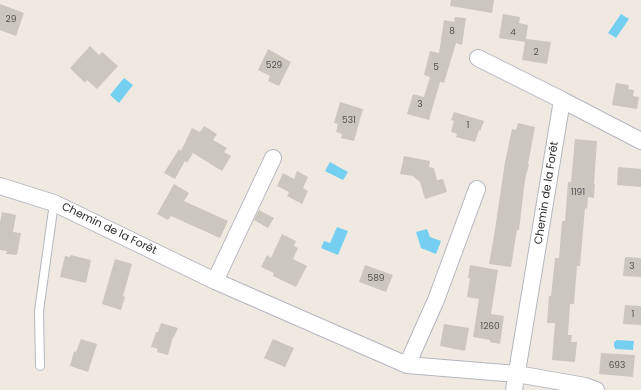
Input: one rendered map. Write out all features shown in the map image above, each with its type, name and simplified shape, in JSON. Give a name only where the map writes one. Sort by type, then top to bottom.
[{"type":"street","points":[[478,58],[641,141]]},
{"type":"street","name":"Chemin de la Forêt","points":[[517,374],[562,100]]},
{"type":"street","points":[[215,281],[273,158]]},
{"type":"street","name":"Chemin de la Forêt","points":[[0,186],[54,203],[215,281],[407,365],[517,374],[585,386],[596,390]]},
{"type":"street","points":[[407,365],[436,300],[477,189]]},
{"type":"street","points":[[514,390],[517,374]]},
{"type":"lane","points":[[40,366],[39,311],[54,203]]},
{"type":"water","points":[[621,14],[629,19],[616,38],[608,33]]},
{"type":"water","points":[[124,78],[133,85],[119,103],[110,95]]},
{"type":"water","points":[[330,162],[348,172],[343,180],[325,171]]},
{"type":"water","points":[[337,227],[348,231],[338,255],[321,248],[324,241],[330,243]]},
{"type":"water","points":[[427,229],[430,237],[441,241],[436,254],[421,248],[416,232]]},
{"type":"water","points":[[616,340],[634,341],[633,350],[615,349],[614,342]]},
{"type":"building","points":[[451,0],[494,0],[492,13],[450,6]]},
{"type":"building","points":[[0,4],[24,13],[16,36],[0,30]]},
{"type":"building","points":[[503,14],[520,17],[519,23],[528,25],[526,39],[551,42],[547,64],[522,60],[525,42],[499,38]]},
{"type":"building","points":[[455,17],[466,18],[462,45],[456,43],[444,83],[440,82],[429,120],[407,114],[413,94],[424,97],[430,77],[424,75],[430,51],[439,53],[444,20],[454,22]]},
{"type":"building","points":[[90,46],[99,55],[102,52],[118,66],[97,89],[87,80],[85,83],[70,68]]},
{"type":"building","points":[[268,49],[291,62],[279,86],[268,81],[270,76],[258,70]]},
{"type":"building","points":[[616,83],[629,85],[628,89],[634,90],[633,96],[639,97],[637,109],[612,105]]},
{"type":"building","points":[[340,102],[363,109],[354,141],[341,138],[342,134],[336,132],[338,124],[334,123]]},
{"type":"building","points":[[454,112],[484,121],[475,142],[456,137],[457,134],[451,132],[454,121],[451,120]]},
{"type":"building","points":[[518,123],[535,127],[525,180],[519,230],[517,230],[511,267],[489,264],[505,162],[512,129],[516,130]]},
{"type":"building","points":[[204,126],[217,134],[213,140],[227,148],[224,152],[231,156],[222,171],[193,153],[187,163],[185,161],[175,179],[164,173],[179,149],[181,151],[192,128],[200,132]]},
{"type":"building","points":[[575,139],[597,141],[594,198],[588,197],[587,209],[585,208],[580,266],[577,266],[574,304],[570,304],[568,335],[572,335],[571,342],[577,342],[575,362],[552,360],[555,323],[547,323],[549,296],[551,296],[555,258],[559,258],[562,221],[565,221],[568,182],[571,182]]},
{"type":"building","points":[[404,156],[430,161],[429,167],[434,168],[437,180],[443,179],[447,192],[425,199],[420,182],[413,176],[400,174]]},
{"type":"building","points":[[618,167],[641,169],[641,187],[617,185]]},
{"type":"building","points":[[297,171],[308,177],[303,188],[308,191],[302,204],[287,196],[289,192],[277,186],[283,173],[294,179]]},
{"type":"building","points":[[174,184],[189,193],[184,201],[228,221],[220,238],[171,216],[168,220],[157,214]]},
{"type":"building","points":[[259,210],[274,218],[268,228],[254,220]]},
{"type":"building","points":[[2,212],[16,215],[13,232],[21,233],[17,255],[6,254],[7,251],[0,250],[0,222]]},
{"type":"building","points":[[282,234],[296,241],[294,246],[298,248],[293,259],[307,266],[296,287],[273,276],[274,273],[261,267],[267,255],[271,258]]},
{"type":"building","points":[[71,255],[91,260],[86,283],[60,277],[65,256],[70,257]]},
{"type":"building","points":[[625,257],[641,258],[641,277],[623,276]]},
{"type":"building","points":[[115,259],[132,264],[123,296],[125,297],[121,310],[102,304]]},
{"type":"building","points":[[365,265],[393,275],[386,292],[359,282]]},
{"type":"building","points":[[470,265],[498,270],[491,314],[504,316],[500,344],[490,342],[490,340],[473,337],[479,299],[467,297],[470,278],[468,278]]},
{"type":"building","points":[[625,305],[641,306],[641,325],[623,324]]},
{"type":"building","points":[[161,323],[178,328],[173,337],[168,355],[157,352],[158,349],[151,347]]},
{"type":"building","points":[[444,324],[469,328],[465,351],[440,346]]},
{"type":"building","points":[[81,339],[97,344],[88,372],[70,366],[74,351],[76,352]]},
{"type":"building","points":[[273,339],[294,348],[285,367],[264,358]]},
{"type":"building","points":[[601,353],[635,355],[633,377],[599,374]]}]
